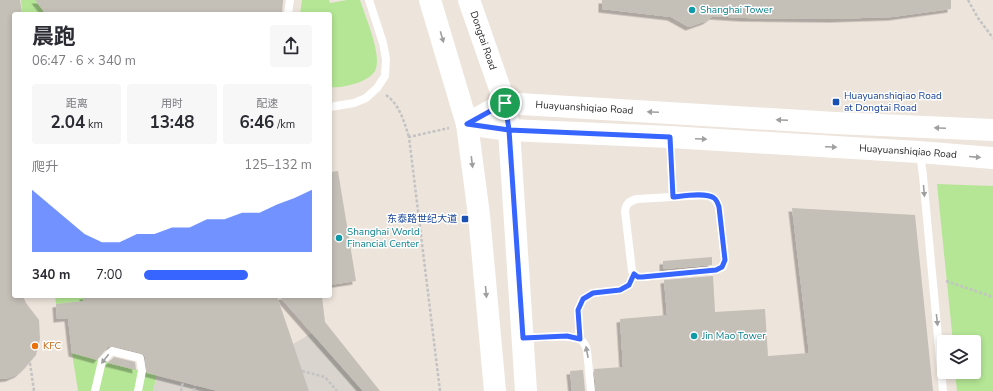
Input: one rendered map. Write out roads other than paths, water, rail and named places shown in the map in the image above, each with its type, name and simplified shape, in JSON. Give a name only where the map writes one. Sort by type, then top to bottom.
[{"type":"street","points":[[430,0],[467,124],[478,215],[495,391]]},
{"type":"street","name":"Dongtai Road","points":[[469,0],[505,103],[509,130],[526,391]]},
{"type":"street","points":[[467,124],[505,103]]},
{"type":"street","name":"Huayuanshiqiao Road","points":[[505,103],[835,123],[993,130]]},
{"type":"street","name":"Huayuanshiqiao Road","points":[[467,124],[509,130],[670,137],[993,158]]},
{"type":"lane","points":[[288,12],[290,0]]},
{"type":"lane","points":[[332,107],[354,103],[366,98],[377,88],[385,76],[386,59],[383,43],[369,0]]},
{"type":"lane","points":[[670,137],[673,197]]},
{"type":"lane","points":[[919,152],[923,176],[943,391]]},
{"type":"lane","points":[[706,195],[715,198],[719,207],[725,260],[722,267],[716,270],[642,277],[638,277],[634,274],[631,266],[625,211],[628,203],[632,200],[706,195]]},
{"type":"lane","points":[[580,339],[578,310],[583,299],[593,293],[620,290],[629,285],[634,274]]},
{"type":"lane","points":[[523,338],[567,336],[580,339],[585,344],[587,350],[591,391]]},
{"type":"lane","points":[[95,391],[102,361],[112,351],[140,358],[142,371],[138,391]]},
{"type":"place","name":"Shanghai Tower","points":[[692,10]]},
{"type":"place","name":"Huayuanshiqiao Road at Dongtai Road","points":[[836,102]]},
{"type":"place","name":"东泰路世纪大道","points":[[465,219]]},
{"type":"place","name":"Shanghai World Financial Center","points":[[339,238]]},
{"type":"place","name":"Jin Mao Tower","points":[[694,336]]},
{"type":"place","name":"KFC","points":[[35,346]]}]
